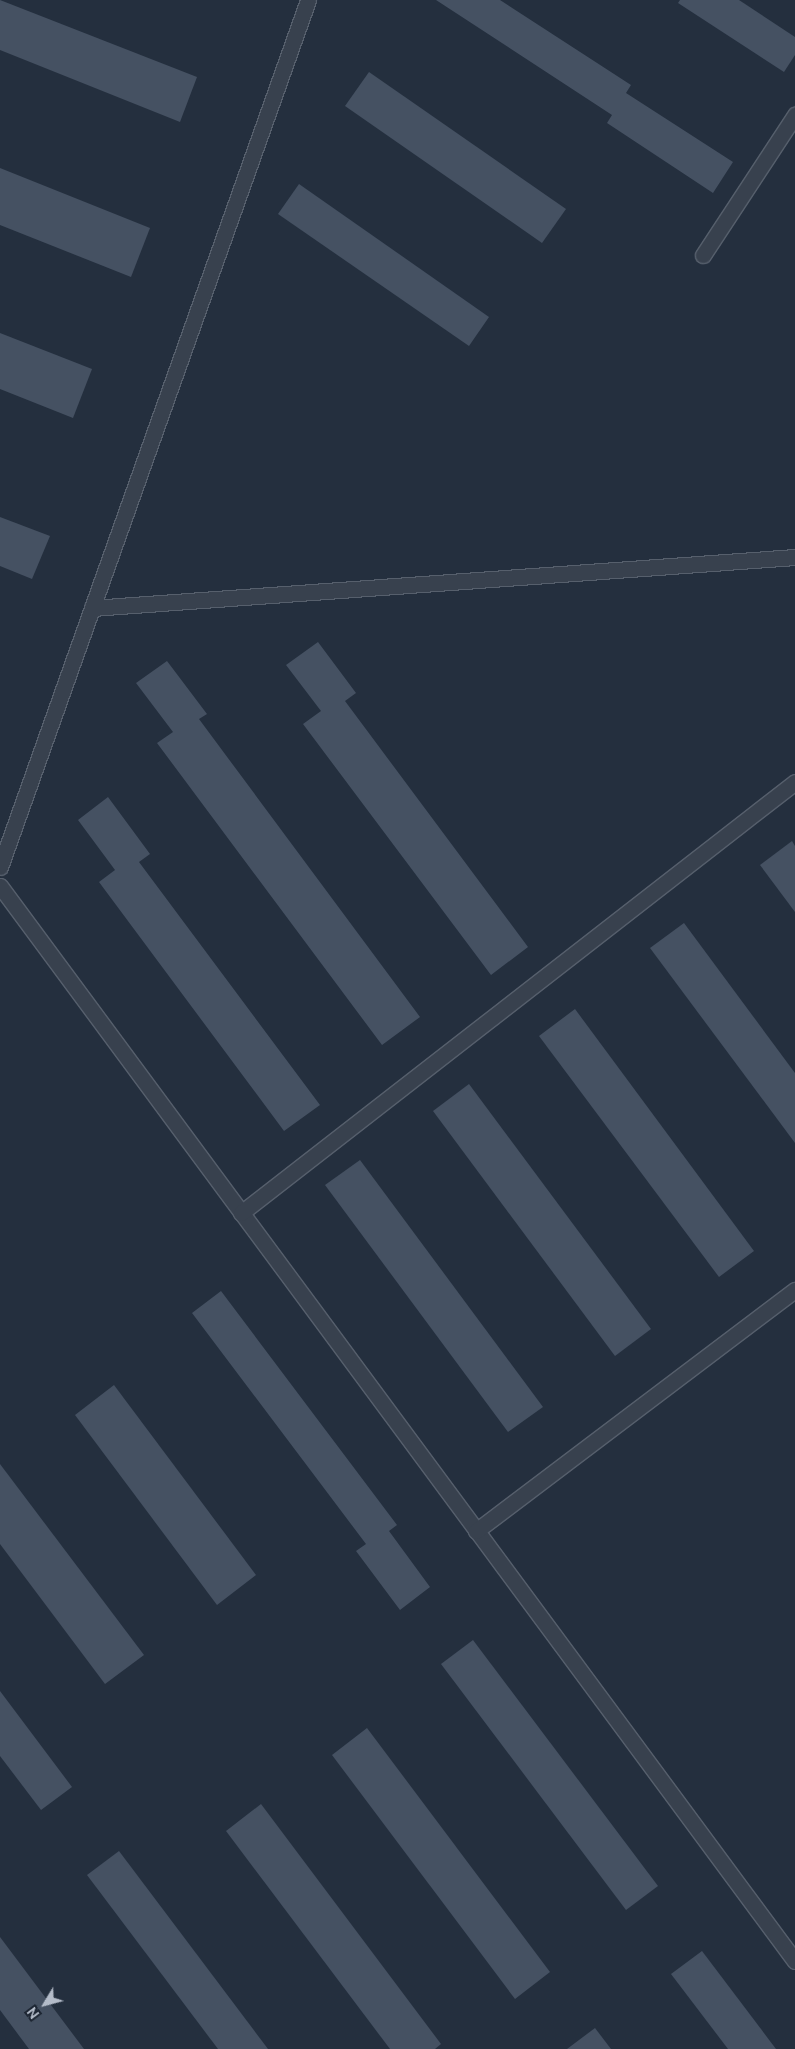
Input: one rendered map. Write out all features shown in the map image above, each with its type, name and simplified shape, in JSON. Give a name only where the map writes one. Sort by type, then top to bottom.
[{"type":"lane","points":[[0,867],[308,0]]},
{"type":"lane","points":[[703,255],[795,115]]},
{"type":"lane","points":[[92,608],[795,557]]},
{"type":"lane","points":[[242,1213],[795,782]]},
{"type":"lane","points":[[0,886],[795,1961]]},
{"type":"lane","points":[[476,1531],[795,1290]]},
{"type":"building","points":[[0,0],[197,77],[180,122],[0,50]]},
{"type":"building","points":[[436,0],[500,0],[631,85],[626,93],[733,162],[713,193],[607,123],[612,115]]},
{"type":"building","points":[[680,0],[739,0],[795,37],[795,55],[784,72],[678,3]]},
{"type":"building","points":[[369,72],[566,209],[542,243],[345,106]]},
{"type":"building","points":[[0,168],[150,228],[131,277],[0,225]]},
{"type":"building","points":[[299,184],[489,317],[469,346],[278,214]]},
{"type":"building","points":[[0,333],[92,369],[73,418],[0,389]]},
{"type":"building","points":[[0,517],[50,536],[32,579],[0,566]]},
{"type":"building","points":[[318,642],[356,693],[345,701],[528,947],[491,975],[303,724],[321,711],[286,665]]},
{"type":"building","points":[[167,661],[207,714],[199,719],[420,1017],[382,1045],[157,743],[173,732],[136,683]]},
{"type":"building","points":[[108,797],[150,854],[139,862],[320,1105],[284,1131],[99,882],[115,870],[78,820]]},
{"type":"building","points":[[792,841],[795,846],[795,912],[760,865]]},
{"type":"building","points":[[684,923],[795,1073],[795,1143],[650,948]]},
{"type":"building","points":[[575,1009],[754,1251],[719,1277],[539,1036]]},
{"type":"building","points":[[469,1084],[651,1329],[615,1356],[433,1111]]},
{"type":"building","points":[[360,1160],[543,1407],[508,1432],[325,1185]]},
{"type":"building","points":[[221,1291],[397,1525],[389,1531],[430,1587],[400,1610],[356,1551],[366,1544],[192,1313]]},
{"type":"building","points":[[114,1385],[256,1575],[217,1605],[75,1415]]},
{"type":"building","points":[[0,1464],[144,1655],[105,1684],[0,1544]]},
{"type":"building","points":[[473,1640],[658,1886],[626,1910],[441,1664]]},
{"type":"building","points":[[0,1691],[72,1787],[41,1810],[0,1756]]},
{"type":"building","points":[[367,1728],[550,1972],[515,1999],[332,1755]]},
{"type":"building","points":[[261,1804],[441,2044],[435,2049],[390,2049],[226,1831]]},
{"type":"building","points":[[119,1851],[268,2049],[218,2049],[87,1875]]},
{"type":"building","points":[[0,1937],[84,2049],[29,2049],[0,2010]]},
{"type":"building","points":[[702,1951],[776,2049],[728,2049],[671,1974]]},
{"type":"building","points":[[595,2028],[611,2049],[567,2049]]}]
